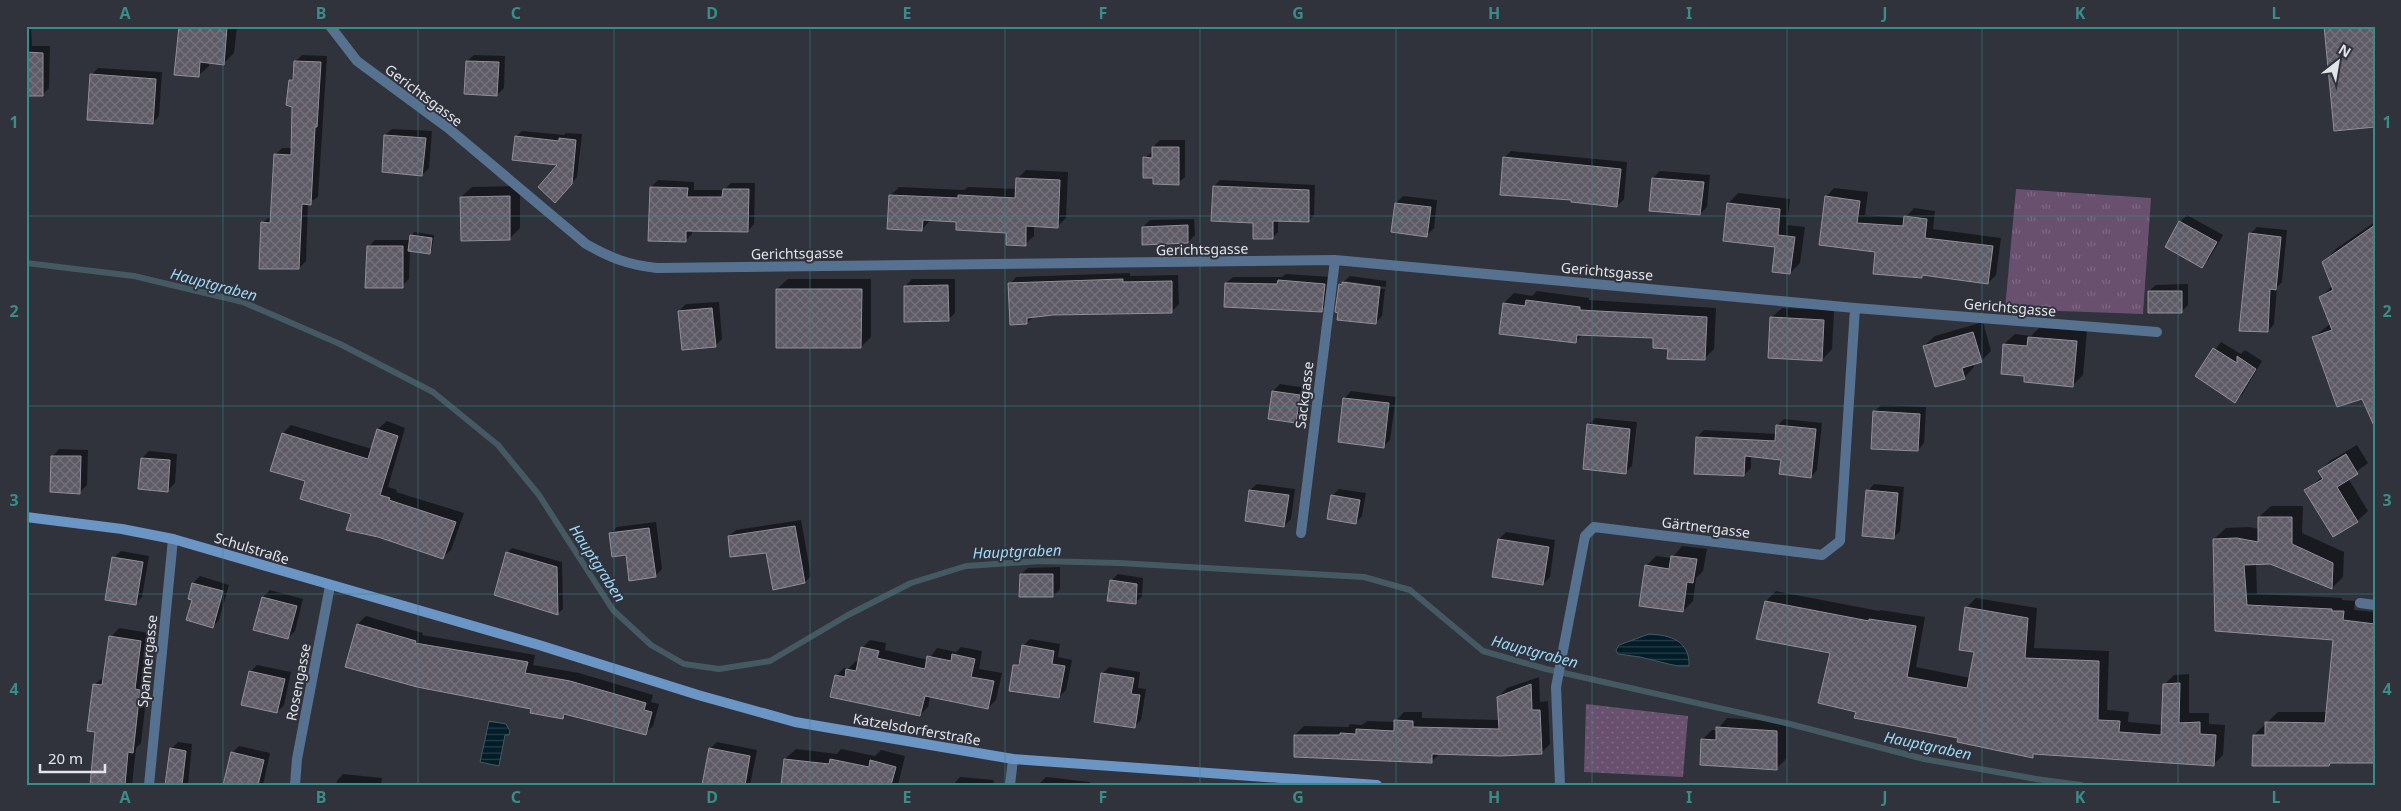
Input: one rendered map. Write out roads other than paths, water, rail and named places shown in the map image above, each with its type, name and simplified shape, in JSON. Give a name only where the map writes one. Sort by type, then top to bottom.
[{"type":"street","name":"Gerichtsgasse","points":[[330,26],[357,62],[448,128],[586,244],[610,258],[633,266],[657,268],[1335,260],[1854,308],[2157,332]]},
{"type":"street","name":"Sackgasse","points":[[1302,533],[1335,260]]},
{"type":"street","name":"Gärtnergasse","points":[[1560,785],[1556,687],[1585,536],[1594,527],[1822,555],[1840,541],[1854,308]]},
{"type":"street","name":"Schulstraße","points":[[26,517],[122,528],[173,539],[466,625]]},
{"type":"street","name":"Spannergasse","points":[[149,785],[173,539]]},
{"type":"street","name":"Rosengasse","points":[[295,785],[297,759],[330,586]]},
{"type":"street","points":[[2360,603],[2375,605]]},
{"type":"street","name":"Katzelsdorferstraße","points":[[466,625],[539,645],[698,695],[795,722],[1013,759],[1377,785]]},
{"type":"street","points":[[1010,785],[1013,759]]},
{"type":"water","points":[[1649,634],[1672,638],[1683,645],[1688,657],[1689,666],[1677,666],[1618,654],[1616,650],[1619,645]]},
{"type":"water","points":[[489,721],[506,724],[510,731],[509,735],[505,735],[499,766],[480,762]]},
{"type":"waterway","name":"Hauptgraben","points":[[26,263],[134,276],[243,302],[340,344],[433,392],[498,445],[539,495],[613,610],[651,645],[684,664],[719,669],[770,661],[848,615],[911,583],[966,566],[1040,561],[1119,563],[1364,577],[1410,590],[1483,651],[1546,669],[1790,724],[1924,759],[2081,785]]}]
